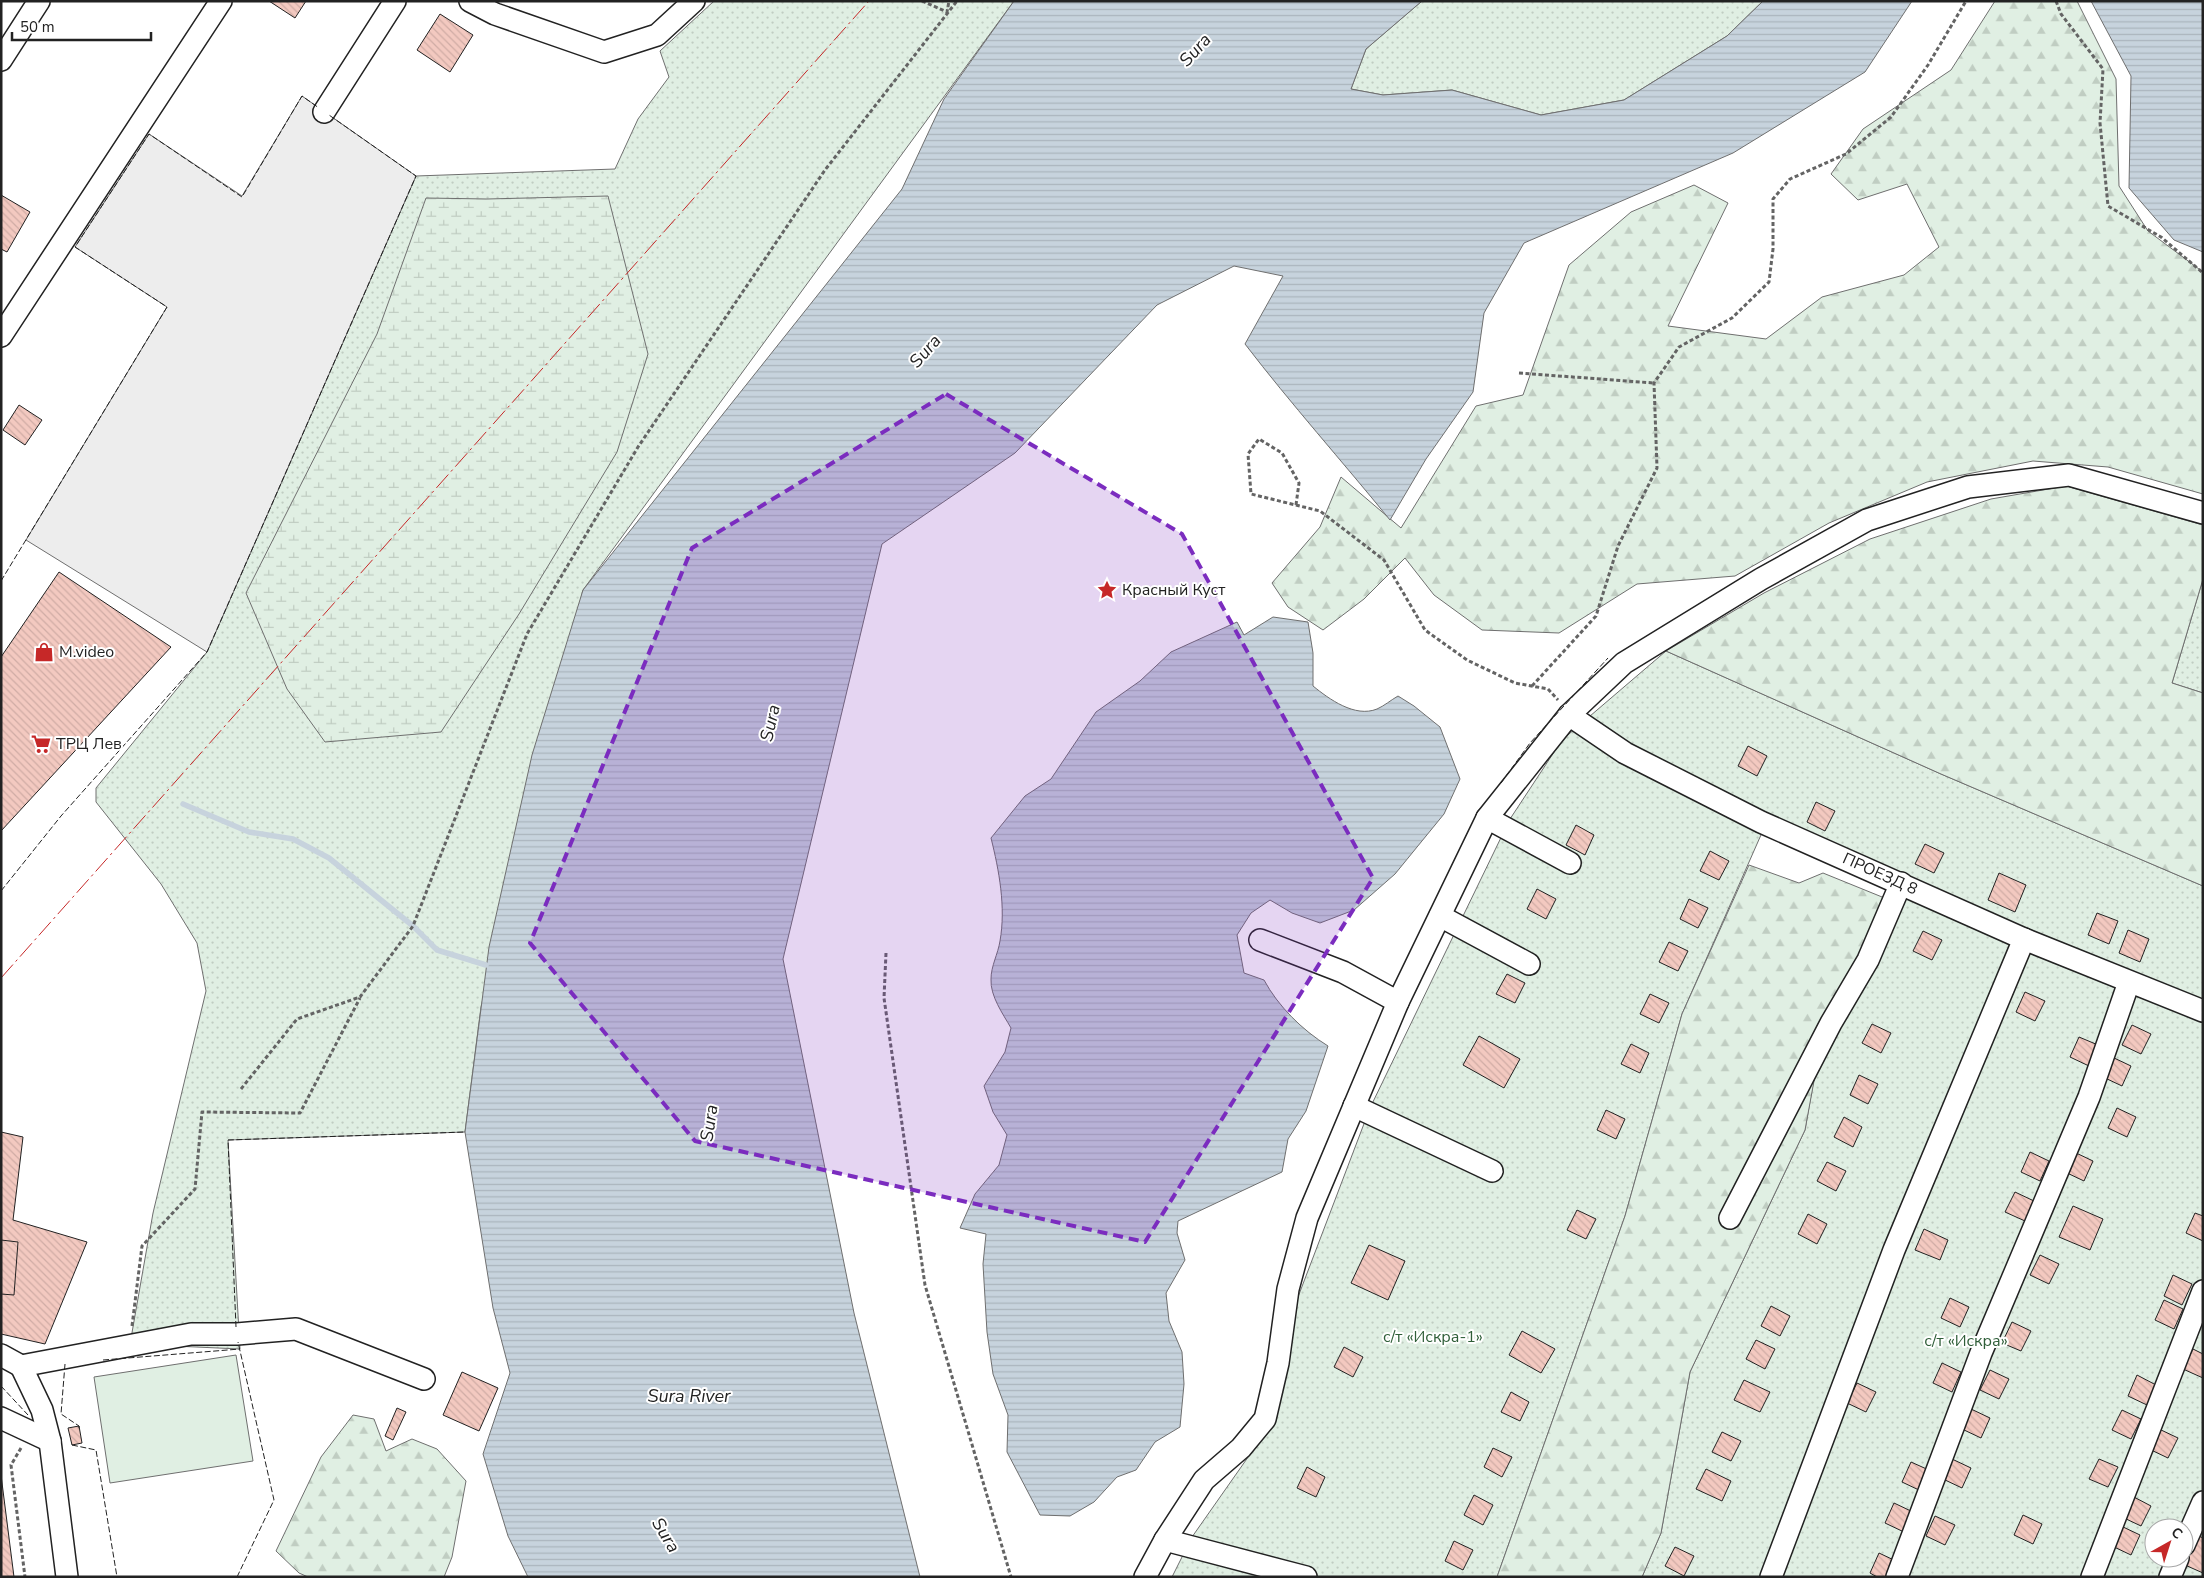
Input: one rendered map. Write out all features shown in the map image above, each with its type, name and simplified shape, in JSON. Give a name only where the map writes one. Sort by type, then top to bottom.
[{"type":"street","points":[[1,60],[39,1]]},
{"type":"street","points":[[1,336],[221,1]]},
{"type":"street","points":[[324,112],[395,1]]},
{"type":"street","points":[[470,1],[504,18],[604,52],[657,35],[694,1]]},
{"type":"street","points":[[1145,1577],[1165,1540],[1204,1480],[1242,1448],[1265,1420],[1278,1363],[1288,1288],[1306,1218],[1398,1002],[1487,818],[1569,715],[1624,663],[1761,579],[1867,520],[1968,487],[2069,475],[2203,513]]},
{"type":"street","name":"ПРОЕЗД 8","points":[[1569,715],[1625,753],[1761,822],[2024,939],[2203,1011]]},
{"type":"street","points":[[1487,818],[1570,863]]},
{"type":"street","points":[[1730,1218],[1831,1024],[1868,960],[1901,883]]},
{"type":"street","points":[[1440,916],[1529,964]]},
{"type":"street","points":[[1771,1577],[1894,1250],[2024,939]]},
{"type":"street","points":[[1260,940],[1343,972],[1398,1002]]},
{"type":"street","points":[[1897,1577],[1981,1353],[2089,1097],[2129,982]]},
{"type":"street","points":[[1354,1106],[1492,1171]]},
{"type":"street","points":[[2092,1577],[2203,1292]]},
{"type":"street","points":[[21,1366],[191,1334],[237,1334],[296,1329],[424,1379]]},
{"type":"street","points":[[1,1356],[21,1366],[42,1410],[50,1441],[67,1577]]},
{"type":"street","points":[[1,1418],[50,1441]]},
{"type":"street","points":[[2194,1522],[2203,1502]]},
{"type":"street","points":[[1165,1540],[1306,1577]]},
{"type":"path","points":[[922,1],[947,12]]},
{"type":"path","points":[[947,12],[949,1]]},
{"type":"path","points":[[130,1344],[142,1246],[195,1189],[202,1112],[300,1113],[360,996],[413,926],[527,634],[638,447],[825,170],[957,1]]},
{"type":"path","points":[[1532,686],[1596,616],[1618,546],[1657,468],[1654,383],[1679,347],[1732,318],[1769,282],[1773,249],[1774,199],[1790,179],[1846,154],[1891,117],[1928,64],[1966,1]]},
{"type":"path","points":[[2056,1],[2060,14],[2104,69],[2100,123],[2108,206],[2161,238],[2203,273]]},
{"type":"path","points":[[1519,373],[1654,383]]},
{"type":"path","points":[[1296,505],[1299,483],[1282,453],[1259,439],[1248,454],[1251,494],[1320,511],[1384,560],[1425,630],[1467,660],[1515,683],[1548,689],[1569,715]]},
{"type":"path","points":[[886,953],[884,998],[924,1285],[1011,1577]]},
{"type":"path","points":[[241,1089],[297,1019],[360,996]]},
{"type":"path","points":[[25,1577],[11,1465],[30,1432]]},
{"type":"highlighted area","points":[[946,394],[1182,534],[1373,878],[1145,1242],[695,1141],[530,943],[692,548]]},
{"type":"green space","points":[[714,1],[1014,1],[583,590],[481,1007],[465,1132],[228,1140],[240,1349],[130,1344],[153,1213],[206,991],[197,943],[161,884],[96,802],[96,788],[207,652],[416,176],[615,169],[638,119],[669,77],[660,51]]},
{"type":"green space","points":[[1422,1],[1763,1],[1727,36],[1624,100],[1541,115],[1452,90],[1383,95],[1351,89],[1366,49]]},
{"type":"green space","points":[[1995,1],[2077,1],[2116,79],[2119,186],[2148,231],[2203,272],[2203,494],[2108,467],[2033,461],[1927,482],[1829,523],[1735,576],[1637,584],[1559,633],[1482,630],[1434,595],[1405,558],[1364,599],[1323,630],[1288,607],[1272,583],[1320,527],[1341,477],[1401,528],[1476,406],[1523,395],[1569,265],[1631,212],[1694,185],[1728,203],[1668,326],[1766,339],[1822,297],[1904,275],[1939,247],[1907,184],[1858,200],[1831,174],[1863,129],[1951,70]]},
{"type":"green space","points":[[608,196],[648,354],[617,452],[519,614],[441,732],[325,742],[287,689],[246,593],[377,334],[426,198],[487,199]]},
{"type":"green space","points":[[2066,486],[2203,525],[2203,579],[2172,683],[2203,693],[2203,886],[1941,774],[1666,651],[1764,593],[1870,539],[1991,499]]},
{"type":"green space","points":[[2203,579],[2203,693],[2172,683]]},
{"type":"green space","points":[[1666,651],[1941,774],[2203,886],[2203,1577],[1642,1577],[1661,1533],[1690,1372],[1805,1130],[1815,1073],[1908,894],[1768,819],[1682,1014],[1625,1216],[1497,1577],[1172,1577],[1192,1537],[1272,1423],[1298,1297],[1370,1108],[1510,819],[1562,740]]},
{"type":"green space","points":[[1749,865],[1799,883],[1823,873],[1887,899],[1860,959],[1825,1021],[1805,1130],[1690,1372],[1661,1533],[1642,1577],[1497,1577],[1625,1216],[1682,1014]]},
{"type":"green space","points":[[236,1355],[253,1461],[110,1483],[94,1377]]},
{"type":"green space","points":[[353,1415],[374,1419],[386,1451],[412,1439],[437,1449],[466,1481],[452,1557],[444,1577],[308,1577],[299,1573],[276,1551],[321,1457]]},
{"type":"shaded area","points":[[302,96],[416,176],[207,652],[26,540],[167,307],[75,247],[149,134],[242,196]]},
{"type":"water","name":"Sura River","points":[[1014,1],[1422,1],[1366,49],[1351,89],[1383,95],[1452,90],[1541,115],[1624,100],[1727,36],[1763,1],[1912,1],[1865,72],[1733,153],[1524,243],[1484,313],[1473,392],[1426,459],[1390,520],[1280,389],[1245,344],[1283,276],[1234,266],[1157,305],[1015,453],[882,544],[783,959],[854,1313],[920,1577],[528,1577],[508,1536],[483,1454],[510,1373],[493,1308],[465,1132],[489,947],[532,755],[583,590],[902,189],[944,99]]},
{"type":"water","points":[[2091,1],[2203,1],[2203,252],[2174,240],[2129,188],[2131,76]]},
{"type":"water","name":"Красный Куст","points":[[1273,617],[1308,622],[1313,653],[1313,686],[1334,701],[1351,709],[1369,711],[1380,708],[1398,696],[1440,727],[1460,779],[1444,814],[1395,874],[1354,910],[1320,923],[1292,913],[1270,900],[1251,913],[1237,935],[1244,973],[1264,980],[1276,999],[1291,1017],[1328,1046],[1306,1111],[1288,1139],[1282,1172],[1178,1221],[1177,1233],[1185,1260],[1166,1293],[1169,1321],[1182,1352],[1184,1384],[1180,1427],[1155,1442],[1136,1470],[1117,1477],[1094,1502],[1070,1516],[1040,1515],[1007,1452],[1008,1415],[993,1374],[987,1332],[983,1264],[986,1234],[960,1228],[975,1194],[999,1165],[1007,1135],[993,1112],[984,1086],[1005,1052],[1011,1028],[998,1005],[991,985],[992,969],[998,951],[1002,928],[1002,902],[997,863],[991,838],[1025,796],[1051,779],[1096,712],[1140,681],[1171,652],[1237,622],[1244,635]]},
{"type":"building","points":[[269,1],[306,1],[295,18]]},
{"type":"building","points":[[440,14],[473,35],[450,72],[417,50]]},
{"type":"building","points":[[1,195],[30,212],[7,252],[1,249]]},
{"type":"building","points":[[19,405],[42,420],[25,445],[3,430]]},
{"type":"building","name":"ТРЦ Лев","points":[[59,572],[171,647],[1,831],[1,657]]},
{"type":"building","points":[[1748,746],[1767,756],[1757,776],[1738,766]]},
{"type":"building","points":[[1816,802],[1835,811],[1825,831],[1807,822]]},
{"type":"building","points":[[1576,825],[1594,835],[1585,855],[1566,845]]},
{"type":"building","points":[[1925,844],[1944,853],[1934,873],[1915,864]]},
{"type":"building","points":[[1710,851],[1729,861],[1719,880],[1700,871]]},
{"type":"building","points":[[1999,873],[2026,885],[2015,912],[1988,900]]},
{"type":"building","points":[[1537,889],[1556,899],[1546,919],[1527,909]]},
{"type":"building","points":[[1689,899],[1708,908],[1698,928],[1680,919]]},
{"type":"building","points":[[2097,913],[2118,921],[2109,944],[2088,935]]},
{"type":"building","points":[[2128,930],[2149,939],[2140,962],[2119,953]]},
{"type":"building","points":[[1923,931],[1942,940],[1932,960],[1913,951]]},
{"type":"building","points":[[1669,942],[1688,951],[1678,971],[1659,962]]},
{"type":"building","points":[[1507,974],[1525,983],[1515,1003],[1496,994]]},
{"type":"building","points":[[2025,992],[2045,1001],[2035,1021],[2016,1012]]},
{"type":"building","points":[[1650,994],[1669,1003],[1659,1023],[1640,1014]]},
{"type":"building","points":[[1872,1024],[1891,1033],[1881,1053],[1862,1043]]},
{"type":"building","points":[[2132,1025],[2151,1034],[2141,1054],[2122,1045]]},
{"type":"building","points":[[1479,1036],[1520,1059],[1504,1088],[1463,1065]]},
{"type":"building","points":[[2079,1037],[2098,1045],[2089,1066],[2070,1057]]},
{"type":"building","points":[[1631,1044],[1649,1053],[1640,1073],[1621,1064]]},
{"type":"building","points":[[2112,1057],[2131,1066],[2122,1086],[2103,1077]]},
{"type":"building","points":[[1859,1075],[1878,1084],[1868,1104],[1850,1095]]},
{"type":"building","points":[[2117,1108],[2136,1117],[2127,1137],[2108,1128]]},
{"type":"building","points":[[1606,1110],[1625,1119],[1616,1139],[1597,1130]]},
{"type":"building","points":[[1844,1117],[1862,1127],[1853,1147],[1834,1137]]},
{"type":"building","points":[[1,1132],[23,1137],[13,1220],[87,1242],[45,1344],[1,1334]]},
{"type":"building","points":[[2030,1152],[2049,1161],[2040,1181],[2021,1172]]},
{"type":"building","points":[[2074,1152],[2093,1161],[2084,1181],[2065,1172]]},
{"type":"building","points":[[1827,1162],[1846,1171],[1836,1191],[1817,1181]]},
{"type":"building","points":[[2015,1192],[2034,1201],[2025,1221],[2005,1212]]},
{"type":"building","points":[[2073,1206],[2103,1219],[2090,1250],[2059,1237]]},
{"type":"building","points":[[1577,1210],[1596,1219],[1586,1239],[1567,1230]]},
{"type":"building","points":[[2195,1213],[2203,1216],[2203,1241],[2186,1233]]},
{"type":"building","points":[[1808,1214],[1827,1224],[1817,1244],[1798,1234]]},
{"type":"building","points":[[1924,1229],[1948,1240],[1940,1260],[1915,1250]]},
{"type":"building","points":[[1,1240],[18,1242],[14,1295],[1,1294]]},
{"type":"building","points":[[1369,1245],[1405,1261],[1388,1300],[1351,1283]]},
{"type":"building","points":[[2040,1255],[2059,1264],[2049,1284],[2030,1275]]},
{"type":"building","points":[[2173,1275],[2192,1284],[2182,1305],[2164,1296]]},
{"type":"building","points":[[1950,1298],[1969,1307],[1960,1327],[1941,1318]]},
{"type":"building","points":[[2164,1300],[2183,1309],[2174,1329],[2155,1320]]},
{"type":"building","points":[[1771,1306],[1790,1316],[1780,1336],[1761,1326]]},
{"type":"building","points":[[2012,1322],[2031,1331],[2021,1351],[2002,1343]]},
{"type":"building","points":[[1522,1331],[1555,1349],[1541,1373],[1509,1355]]},
{"type":"building","points":[[1756,1340],[1775,1349],[1765,1369],[1746,1359]]},
{"type":"building","points":[[1344,1347],[1363,1357],[1353,1377],[1334,1367]]},
{"type":"building","points":[[2193,1349],[2203,1354],[2203,1378],[2183,1369]]},
{"type":"building","points":[[1942,1363],[1961,1372],[1952,1392],[1933,1383]]},
{"type":"building","points":[[1990,1370],[2009,1379],[1999,1399],[1980,1390]]},
{"type":"building","points":[[462,1372],[498,1388],[479,1431],[443,1415]]},
{"type":"building","points":[[2137,1375],[2156,1385],[2147,1405],[2128,1396]]},
{"type":"building","points":[[1744,1380],[1770,1392],[1760,1412],[1734,1400]]},
{"type":"building","points":[[1857,1383],[1876,1392],[1866,1412],[1847,1403]]},
{"type":"building","points":[[1511,1392],[1529,1402],[1520,1421],[1501,1412]]},
{"type":"building","points":[[397,1408],[406,1412],[393,1440],[385,1436]]},
{"type":"building","points":[[1971,1409],[1990,1418],[1981,1438],[1962,1429]]},
{"type":"building","points":[[2122,1410],[2141,1419],[2131,1439],[2112,1430]]},
{"type":"building","points":[[79,1426],[82,1443],[72,1445],[68,1428]]},
{"type":"building","points":[[2159,1429],[2178,1438],[2168,1458],[2149,1449]]},
{"type":"building","points":[[1722,1432],[1741,1441],[1731,1461],[1712,1452]]},
{"type":"building","points":[[1493,1448],[1512,1457],[1502,1477],[1484,1467]]},
{"type":"building","points":[[1952,1459],[1971,1468],[1962,1488],[1943,1479]]},
{"type":"building","points":[[2099,1459],[2118,1467],[2108,1487],[2089,1479]]},
{"type":"building","points":[[1911,1462],[1931,1471],[1921,1491],[1902,1482]]},
{"type":"building","points":[[1307,1467],[1325,1477],[1316,1497],[1297,1488]]},
{"type":"building","points":[[1706,1469],[1731,1481],[1722,1501],[1696,1489]]},
{"type":"building","points":[[1,1475],[14,1577],[1,1577]]},
{"type":"building","points":[[1474,1495],[1493,1505],[1483,1525],[1464,1515]]},
{"type":"building","points":[[2132,1496],[2151,1506],[2141,1526],[2122,1517]]},
{"type":"building","points":[[1894,1503],[1913,1512],[1904,1532],[1885,1523]]},
{"type":"building","points":[[2023,1515],[2042,1524],[2033,1544],[2014,1535]]},
{"type":"building","points":[[1935,1516],[1955,1525],[1945,1545],[1926,1536]]},
{"type":"building","points":[[2121,1526],[2140,1535],[2131,1555],[2112,1546]]},
{"type":"building","points":[[2199,1536],[2203,1538],[2203,1573],[2192,1568],[2194,1568],[2194,1546]]},
{"type":"building","points":[[1454,1541],[1473,1550],[1463,1570],[1445,1561]]},
{"type":"building","points":[[1675,1547],[1694,1556],[1684,1576],[1665,1566]]},
{"type":"building","points":[[1879,1553],[1898,1562],[1892,1577],[1877,1577],[1870,1573]]},
{"type":"waterway","points":[[183,804],[249,832],[293,839],[329,858],[413,926],[437,950],[486,965]]},
{"type":"fence","points":[[1,581],[167,307],[75,247],[149,134],[242,197],[302,96],[319,108]]},
{"type":"fence","points":[[1,891],[61,816],[207,652],[416,176],[329,115]]},
{"type":"fence","points":[[1501,783],[1530,743],[1608,658]]},
{"type":"fence","points":[[236,1327],[228,1140],[465,1132]]},
{"type":"fence","points":[[237,1577],[274,1500],[238,1342]]},
{"type":"fence","points":[[103,1360],[240,1349]]},
{"type":"fence","points":[[65,1364],[61,1414],[79,1426],[79,1429]]},
{"type":"fence","points":[[1,1386],[28,1415]]},
{"type":"fence","points":[[72,1445],[96,1450],[117,1577]]},
{"type":"power","points":[[1,978],[869,1]]},
{"type":"place","name":"Красный Куст","points":[[1107,590]]},
{"type":"place","name":"M.video","points":[[44,652]]},
{"type":"place","name":"ТРЦ Лев","points":[[41,744]]},
{"type":"water label","name":"Sura","points":[[1195,50]]},
{"type":"water label","name":"Sura","points":[[925,351]]},
{"type":"water label","name":"Sura","points":[[770,723]]},
{"type":"water label","name":"Sura","points":[[709,1123]]},
{"type":"water label","name":"Sura","points":[[666,1535]]},
{"type":"park label","name":"с/т «Искра-1»","points":[[1433,1337]]},
{"type":"park label","name":"с/т «Искра»","points":[[1966,1341]]}]
